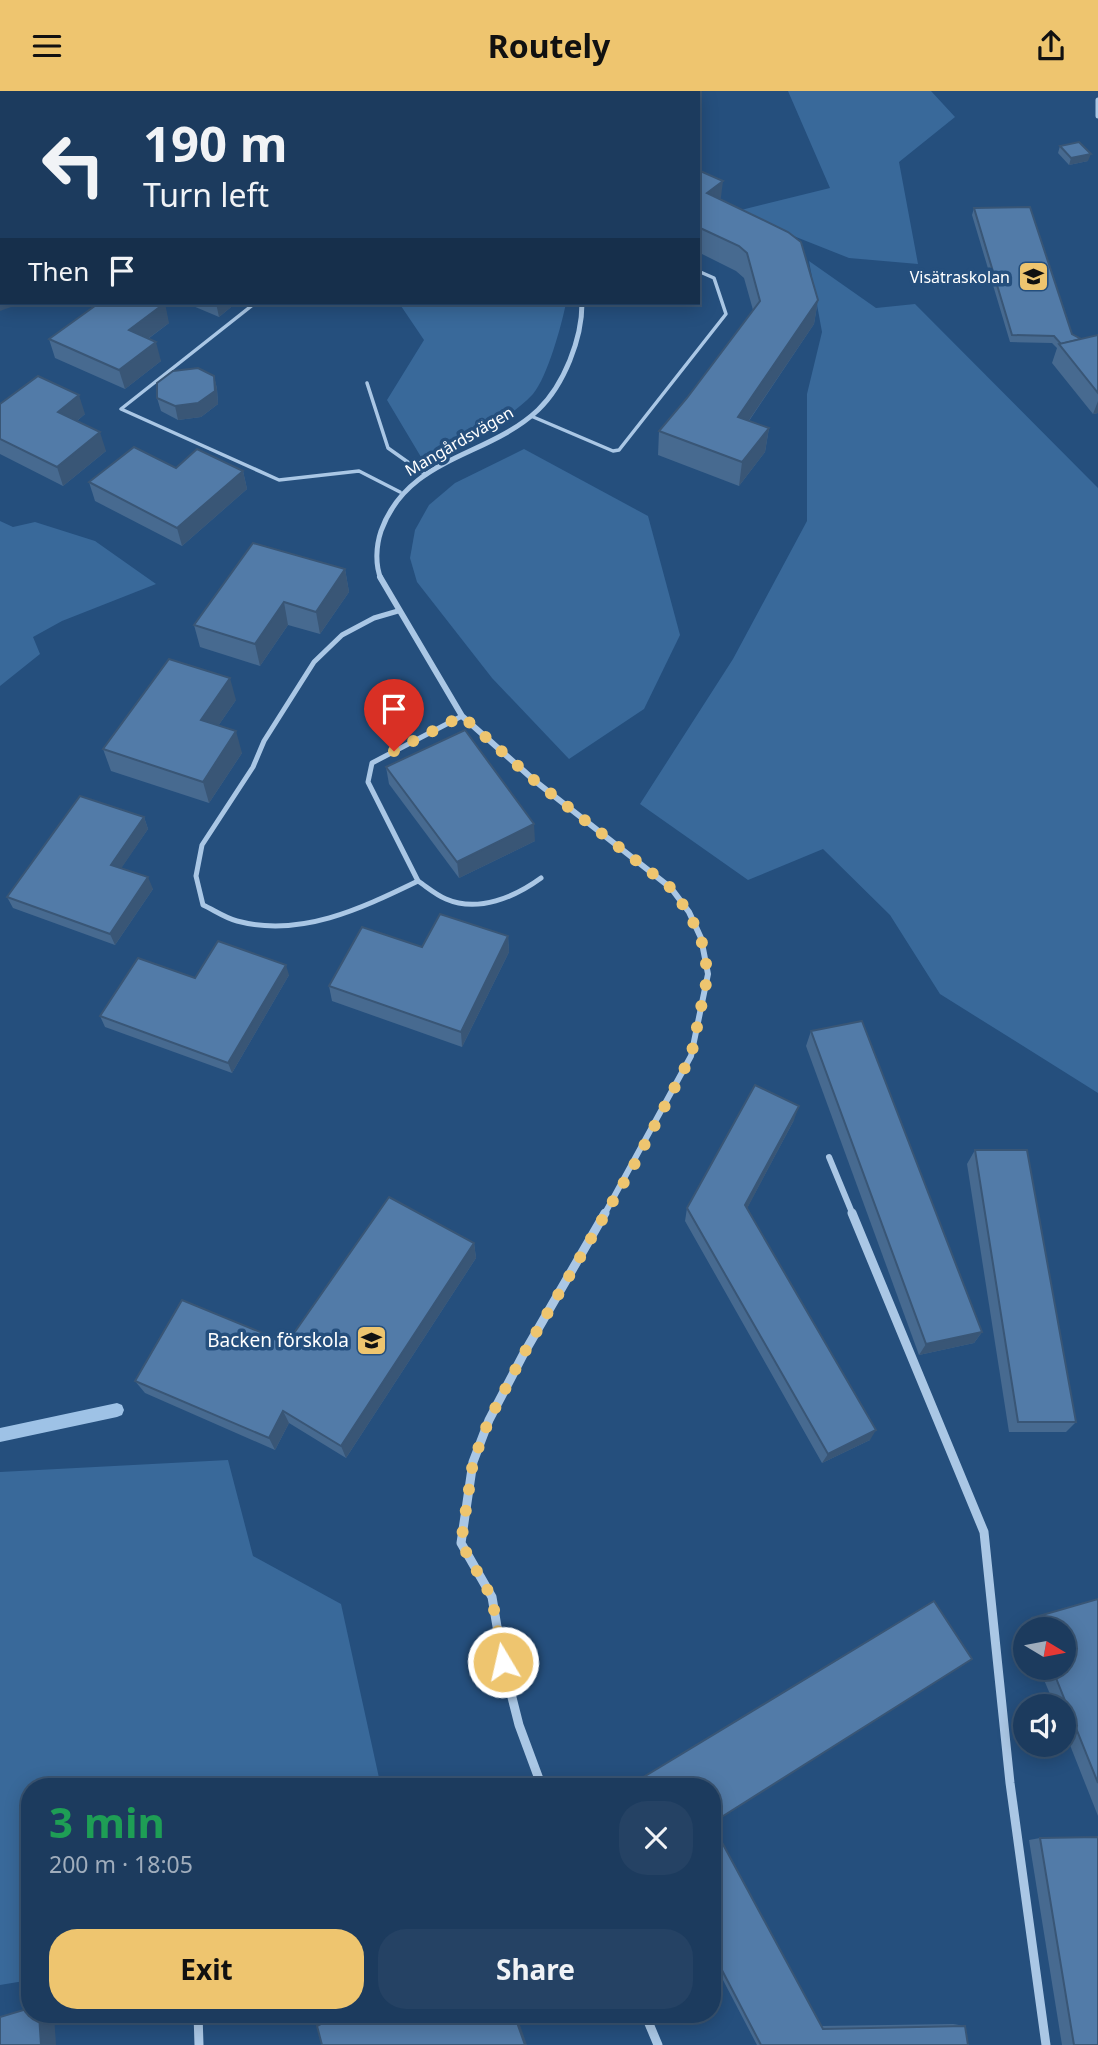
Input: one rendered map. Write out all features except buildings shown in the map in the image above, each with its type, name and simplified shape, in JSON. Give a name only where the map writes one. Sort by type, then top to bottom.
[{"type":"street","points":[[1098,100],[1098,116]]},
{"type":"street","name":"Mangårdsvägen","points":[[539,1778],[512,1700],[492,1598],[461,1543],[473,1462],[489,1420],[523,1355],[634,1165],[691,1056],[708,974],[701,938],[688,912],[671,888],[535,781],[462,716],[379,576],[378,552],[379,538],[400,492],[531,416],[557,388],[576,344],[583,314],[582,305]]},
{"type":"street","points":[[829,1157],[984,1532],[1010,1783],[1046,2045]]},
{"type":"street","points":[[198,2023],[199,2045]]},
{"type":"street","points":[[649,2023],[658,2045]]},
{"type":"lane","points":[[531,416],[613,451],[619,450],[726,314],[714,278],[700,272]]},
{"type":"lane","points":[[252,305],[121,409],[279,480],[359,471],[400,492]]},
{"type":"lane","points":[[366,383],[388,448],[426,475]]},
{"type":"lane","points":[[398,611],[374,618],[342,635],[314,662],[264,741],[253,767],[202,845],[196,876],[203,905],[237,921],[287,928],[361,909],[418,881]]},
{"type":"lane","points":[[462,716],[372,763],[368,782],[418,881],[451,901],[485,903],[524,892],[541,878]]},
{"type":"shaded area","points":[[788,91],[931,91],[955,117],[899,162],[918,264],[849,258],[733,212],[830,188]]},
{"type":"shaded area","points":[[809,261],[876,308],[915,304],[1098,488],[1098,1093],[940,994],[890,915],[823,849],[748,880],[640,804],[733,659],[807,521],[807,394],[822,332]]},
{"type":"shaded area","points":[[400,305],[565,305],[549,364],[533,394],[495,423],[421,457],[387,400],[424,340]]},
{"type":"shaded area","points":[[524,449],[648,516],[680,635],[644,709],[569,759],[492,678],[417,582],[410,558],[415,530],[429,505],[455,483]]},
{"type":"shaded area","points":[[0,521],[13,527],[35,522],[95,541],[156,584],[62,621],[33,637],[40,654],[0,686]]},
{"type":"shaded area","points":[[228,1460],[253,1556],[341,1604],[379,1778],[21,1778],[21,1982],[0,1985],[0,1472]]},
{"type":"waterway","points":[[0,1435],[117,1410]]},
{"type":"place","name":"Visätraskolan","points":[[1033,277]]},
{"type":"place","name":"Backen förskola","points":[[372,1340]]},
{"type":"route","points":[[394,751],[462,716],[535,781],[671,888],[688,912],[701,938],[708,974],[691,1056],[634,1165],[523,1355],[489,1420],[473,1462],[461,1543],[492,1598],[503,1662]]}]
